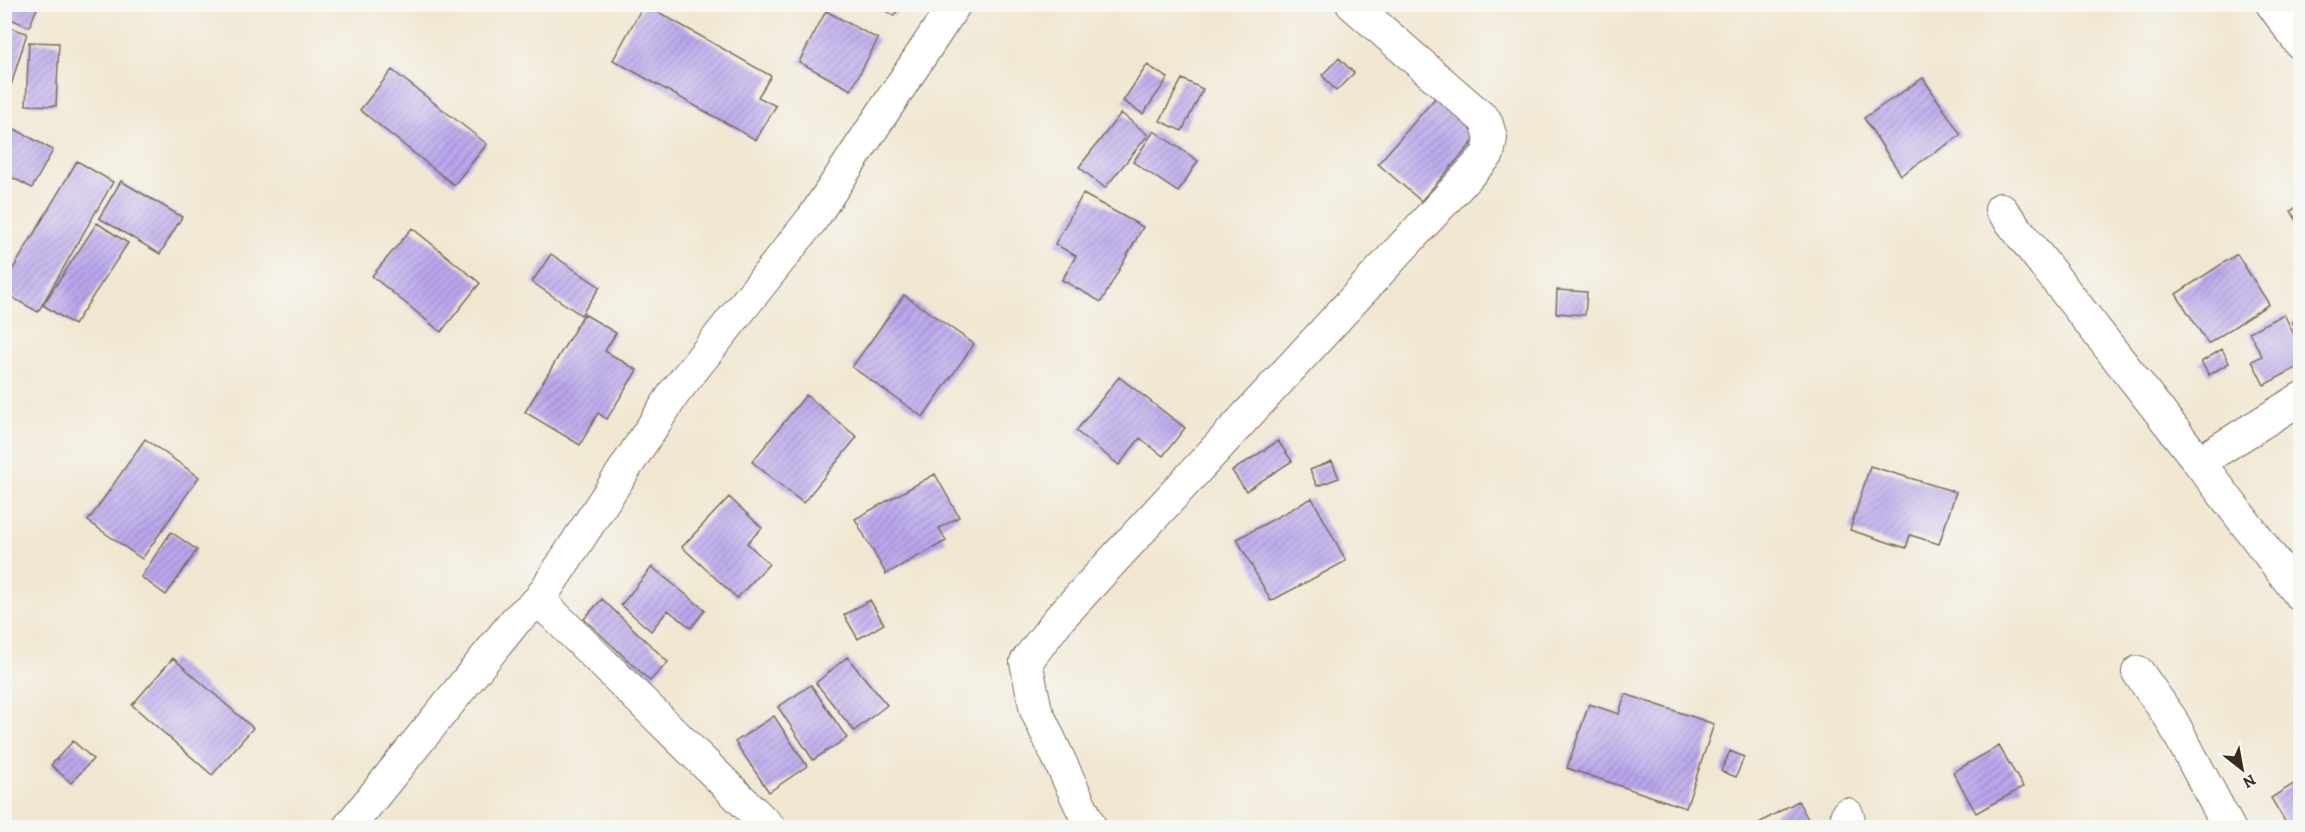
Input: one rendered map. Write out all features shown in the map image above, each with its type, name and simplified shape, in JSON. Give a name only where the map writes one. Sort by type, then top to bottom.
[{"type":"street","points":[[348,828],[516,620],[538,600],[675,392],[813,218],[955,4]]},
{"type":"street","points":[[1090,828],[1036,710],[1026,662],[1058,620],[1488,154],[1491,138],[1486,121],[1352,4]]},
{"type":"street","points":[[2272,4],[2301,43]]},
{"type":"street","points":[[2001,209],[2301,595]]},
{"type":"street","points":[[2199,462],[2301,399]]},
{"type":"street","points":[[538,600],[770,828]]},
{"type":"street","points":[[2138,672],[2171,719],[2229,828]]},
{"type":"building","points":[[4,4],[39,4],[29,27],[4,16]]},
{"type":"building","points":[[644,4],[771,76],[758,97],[776,106],[756,140],[613,60]]},
{"type":"building","points":[[874,4],[901,4],[894,16]]},
{"type":"building","points":[[826,11],[878,39],[851,90],[799,62]]},
{"type":"building","points":[[4,26],[27,33],[5,105],[4,105]]},
{"type":"building","points":[[29,42],[59,43],[56,106],[26,105]]},
{"type":"building","points":[[1339,58],[1354,73],[1336,91],[1322,75]]},
{"type":"building","points":[[1147,65],[1168,78],[1143,114],[1123,101]]},
{"type":"building","points":[[392,70],[487,144],[454,185],[360,110]]},
{"type":"building","points":[[1923,78],[1961,135],[1901,175],[1864,118]]},
{"type":"building","points":[[1182,79],[1203,89],[1182,131],[1160,121]]},
{"type":"building","points":[[1437,96],[1480,134],[1421,201],[1378,164]]},
{"type":"building","points":[[1121,113],[1148,135],[1105,188],[1079,167]]},
{"type":"building","points":[[13,128],[53,150],[32,188],[4,173],[4,143]]},
{"type":"building","points":[[1154,131],[1198,161],[1178,192],[1133,162]]},
{"type":"building","points":[[77,161],[113,182],[38,312],[4,293],[4,284]]},
{"type":"building","points":[[121,181],[182,217],[160,254],[99,218]]},
{"type":"building","points":[[1083,194],[1143,227],[1101,302],[1062,280],[1076,256],[1055,244]]},
{"type":"building","points":[[2300,205],[2300,226],[2291,211]]},
{"type":"building","points":[[97,223],[128,243],[74,325],[43,305]]},
{"type":"building","points":[[412,228],[480,283],[441,332],[372,276]]},
{"type":"building","points":[[551,254],[600,287],[581,315],[532,282]]},
{"type":"building","points":[[2237,254],[2269,304],[2208,344],[2176,294]]},
{"type":"building","points":[[1557,290],[1587,292],[1585,315],[1556,313]]},
{"type":"building","points":[[904,295],[974,344],[923,417],[852,367]]},
{"type":"building","points":[[584,314],[616,333],[605,351],[637,370],[607,419],[598,413],[580,445],[525,412]]},
{"type":"building","points":[[2284,314],[2300,347],[2300,366],[2264,385],[2252,361],[2262,356],[2249,332]]},
{"type":"building","points":[[2300,317],[2300,333],[2299,334],[2292,322]]},
{"type":"building","points":[[2222,349],[2229,363],[2209,375],[2201,362]]},
{"type":"building","points":[[1119,377],[1185,428],[1163,456],[1140,438],[1119,465],[1076,431]]},
{"type":"building","points":[[806,395],[857,437],[803,503],[752,462]]},
{"type":"building","points":[[145,439],[199,477],[142,559],[88,521]]},
{"type":"building","points":[[1278,441],[1292,461],[1246,491],[1232,471]]},
{"type":"building","points":[[1332,461],[1339,478],[1317,486],[1310,470]]},
{"type":"building","points":[[1870,466],[1956,492],[1939,544],[1910,535],[1906,548],[1850,530]]},
{"type":"building","points":[[935,474],[959,517],[939,528],[946,541],[886,574],[855,519]]},
{"type":"building","points":[[729,497],[762,528],[747,543],[769,564],[737,598],[682,547]]},
{"type":"building","points":[[1312,498],[1346,561],[1271,601],[1237,539]]},
{"type":"building","points":[[171,532],[197,550],[166,595],[141,577]]},
{"type":"building","points":[[652,567],[705,610],[691,628],[668,610],[651,631],[621,605]]},
{"type":"building","points":[[602,599],[668,662],[650,681],[584,619]]},
{"type":"building","points":[[870,600],[884,624],[858,639],[844,615]]},
{"type":"building","points":[[847,657],[887,705],[854,731],[816,683]]},
{"type":"building","points":[[173,658],[253,728],[212,775],[132,705]]},
{"type":"building","points":[[811,685],[847,738],[813,760],[778,707]]},
{"type":"building","points":[[1625,694],[1714,724],[1686,808],[1567,768],[1589,704],[1619,714]]},
{"type":"building","points":[[774,716],[807,766],[769,792],[735,742]]},
{"type":"building","points":[[73,741],[93,759],[71,783],[51,765]]},
{"type":"building","points":[[1999,746],[2023,787],[1976,813],[1953,772]]},
{"type":"building","points":[[1730,751],[1744,757],[1736,777],[1721,771]]},
{"type":"building","points":[[2300,780],[2300,828],[2289,828],[2271,798]]},
{"type":"building","points":[[1798,801],[1813,828],[1750,828]]}]
